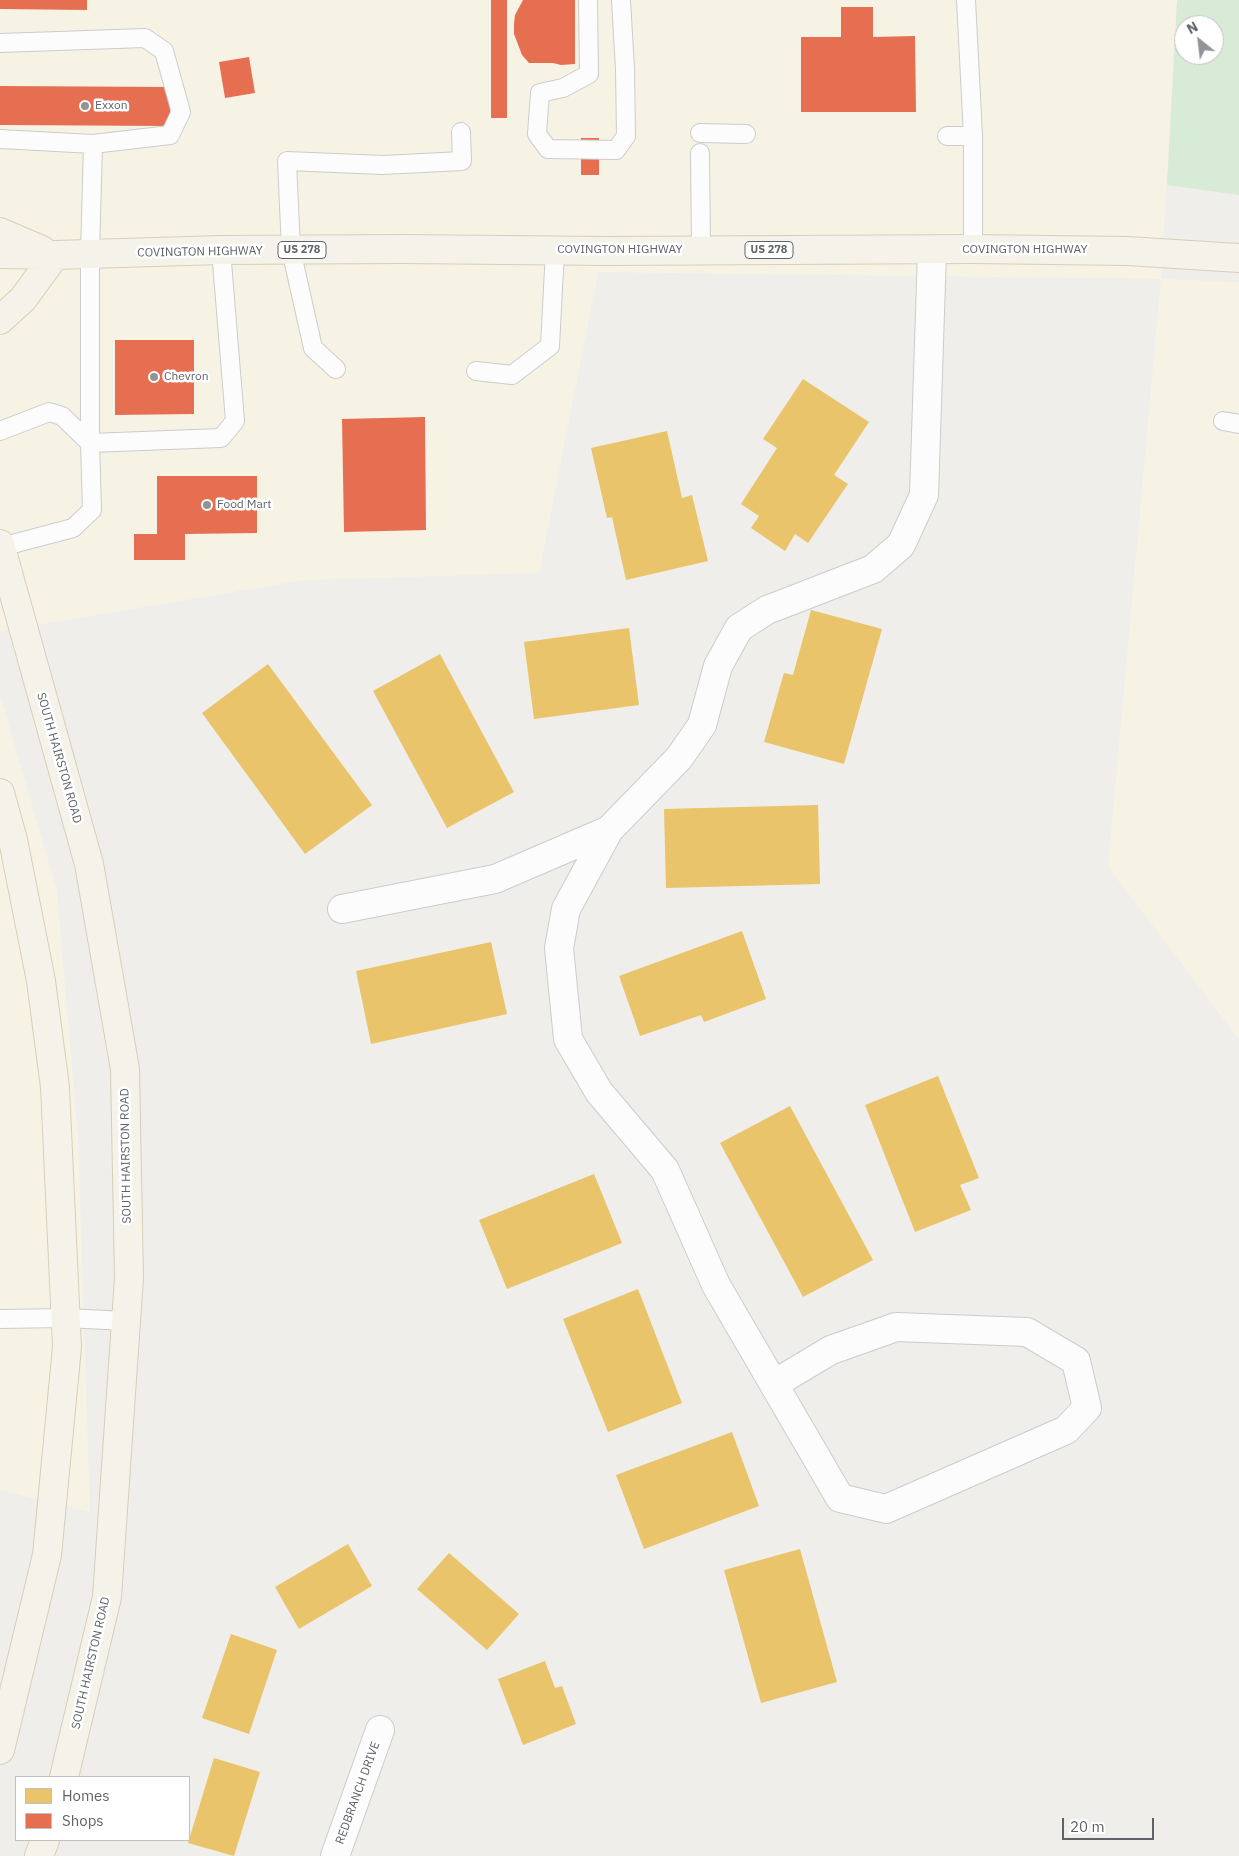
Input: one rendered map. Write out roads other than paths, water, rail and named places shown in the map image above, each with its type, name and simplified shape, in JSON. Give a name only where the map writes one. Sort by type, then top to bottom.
[{"type":"main road","points":[[0,232],[55,255],[23,299],[0,320]]},
{"type":"main road","name":"COVINGTON HIGHWAY","points":[[0,254],[55,255],[221,250],[932,251],[973,249],[1127,251],[1239,258]]},
{"type":"main road","name":"SOUTH HAIRSTON ROAD","points":[[0,546],[89,864],[125,1069],[128,1278],[107,1597],[64,1776]]},
{"type":"main road","points":[[0,793],[13,840],[43,991],[54,1087],[66,1347],[47,1555],[0,1750]]},
{"type":"main road","points":[[39,1856],[45,1841]]},
{"type":"street","points":[[774,1384],[831,1350],[896,1327],[1027,1332],[1076,1361],[1087,1408],[1066,1430],[886,1508],[840,1498],[716,1285],[665,1170],[599,1092],[568,1039],[559,948],[566,909],[609,830],[679,758],[702,725],[718,666],[739,628],[768,610],[873,568],[900,545],[924,495],[932,251]]},
{"type":"street","points":[[342,909],[495,879],[609,830]]},
{"type":"street","name":"REDBRANCH DRIVE","points":[[335,1856],[380,1730]]},
{"type":"lane","points":[[588,0],[589,74],[563,88],[540,94],[537,134],[548,149],[616,150],[626,136],[621,0]]},
{"type":"lane","points":[[966,0],[973,136],[973,249]]},
{"type":"lane","points":[[0,43],[145,38],[164,51],[181,112],[170,136],[93,144],[0,139]]},
{"type":"lane","points":[[336,369],[313,348],[291,250],[287,161],[383,165],[462,161],[461,132]]},
{"type":"lane","points":[[700,133],[746,134]]},
{"type":"lane","points":[[947,136],[973,136]]},
{"type":"lane","points":[[0,546],[73,528],[92,510],[90,254],[93,144]]},
{"type":"lane","points":[[700,153],[701,250]]},
{"type":"lane","points":[[0,431],[48,412],[62,416],[90,443],[221,438],[235,421],[221,250]]},
{"type":"lane","points":[[476,370],[512,375],[550,346],[555,250]]},
{"type":"lane","points":[[0,1319],[65,1318],[126,1321]]},
{"type":"place","name":"Exxon","points":[[85,106]]},
{"type":"place","name":"Chevron","points":[[154,377]]},
{"type":"place","name":"Food Mart","points":[[207,505]]}]
